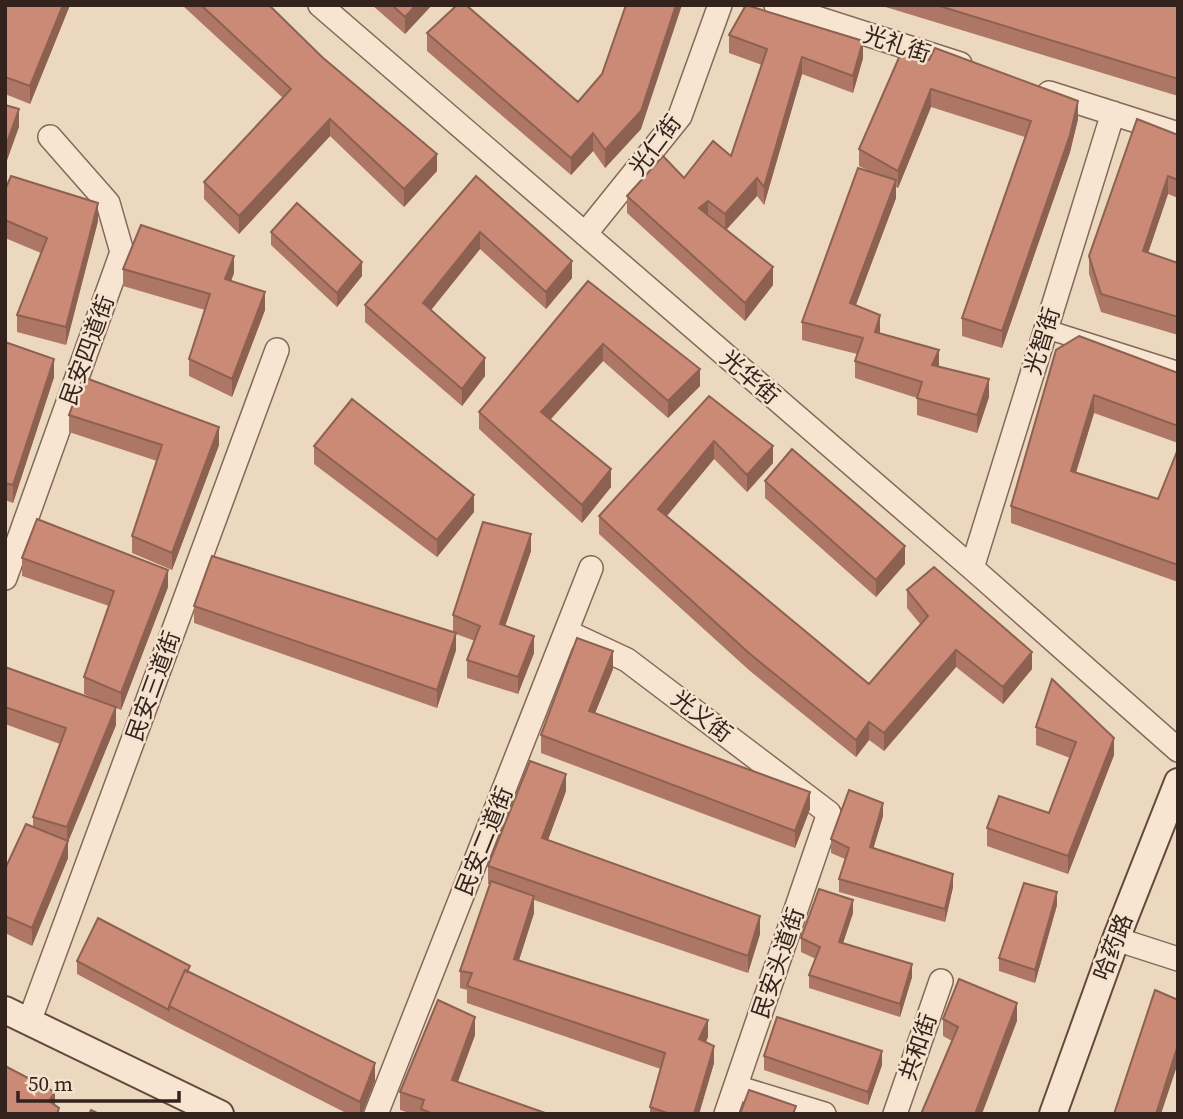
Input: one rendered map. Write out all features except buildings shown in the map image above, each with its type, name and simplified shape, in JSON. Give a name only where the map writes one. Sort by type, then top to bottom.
[{"type":"main road","name":"哈药路","points":[[1053,1114],[1116,939],[1178,782]]},
{"type":"main road","points":[[17,1016],[220,1114]]},
{"type":"street","name":"光华街","points":[[320,5],[972,568],[1178,750]]},
{"type":"street","name":"光仁街","points":[[584,234],[680,116],[720,5]]},
{"type":"street","name":"光礼街","points":[[776,5],[983,72]]},
{"type":"street","points":[[1022,84],[1178,134]]},
{"type":"street","name":"光智街","points":[[972,568],[1113,113]]},
{"type":"street","name":"民安四道街","points":[[5,578],[122,252],[108,203],[50,137]]},
{"type":"street","points":[[1046,329],[1178,371]]},
{"type":"street","name":"民安三道街","points":[[17,1016],[277,349]]},
{"type":"street","name":"民安二道街","points":[[376,1114],[591,568]]},
{"type":"street","name":"光义街","points":[[567,632],[627,660],[829,813]]},
{"type":"street","name":"民安头道街","points":[[726,1114],[829,813]]},
{"type":"street","points":[[1116,939],[1178,959]]},
{"type":"street","name":"共和街","points":[[895,1114],[941,981]]},
{"type":"street","points":[[735,1087],[824,1114]]}]
